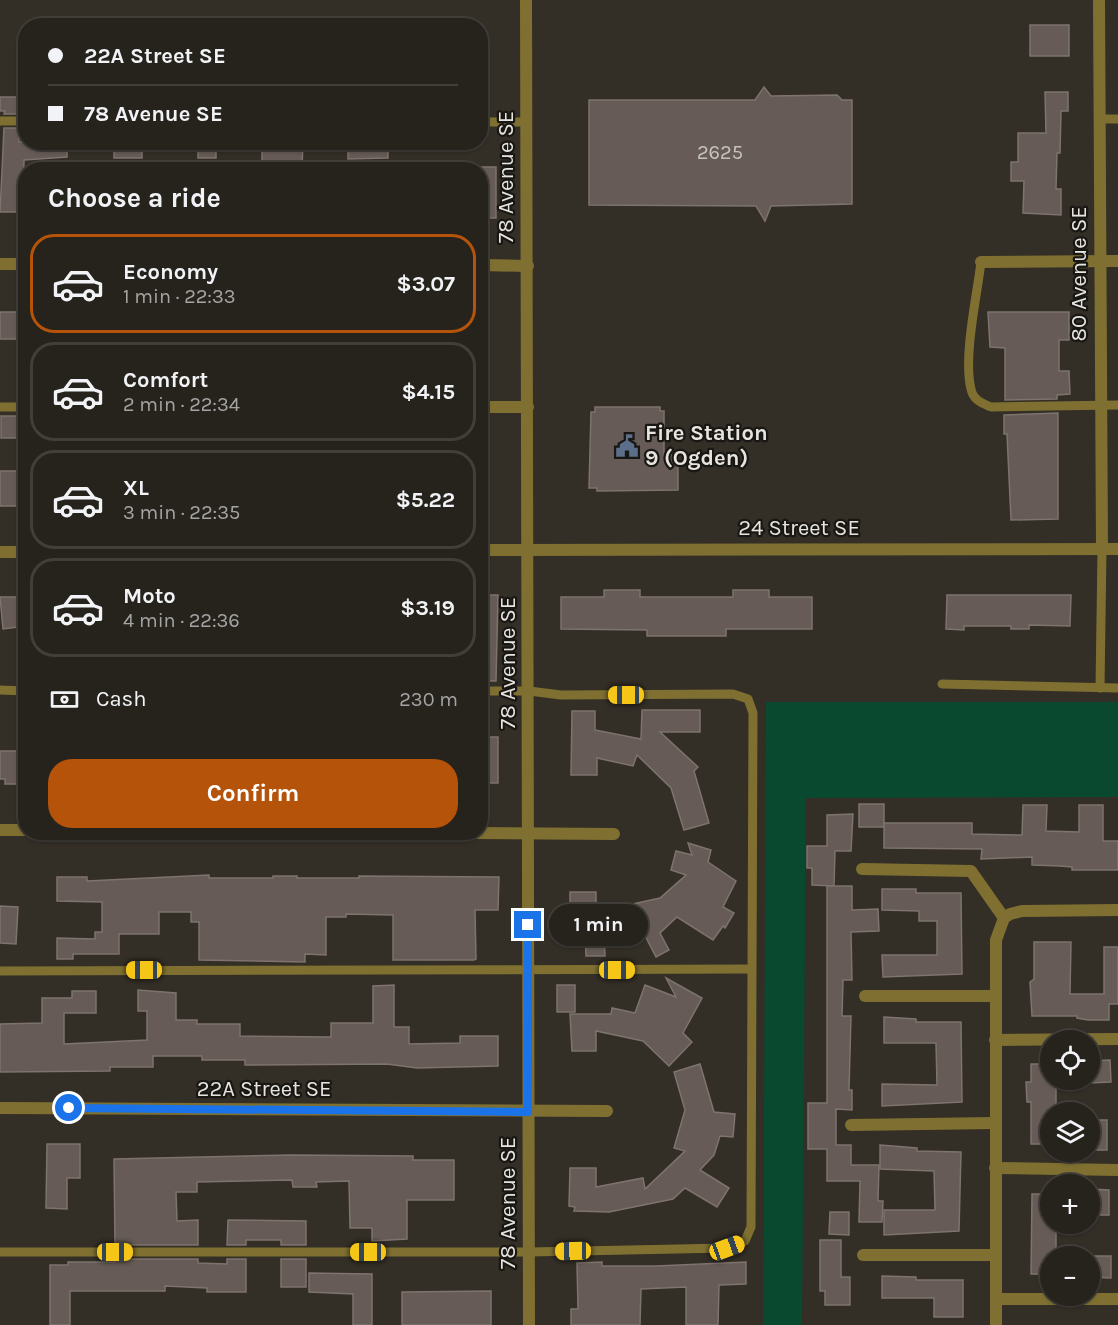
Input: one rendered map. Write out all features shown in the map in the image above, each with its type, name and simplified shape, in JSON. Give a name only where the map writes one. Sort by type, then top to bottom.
[{"type":"street","name":"78 Avenue SE","points":[[526,0],[529,1325]]},
{"type":"street","name":"80 Avenue SE","points":[[1100,0],[1102,549]]},
{"type":"street","points":[[981,262],[1118,261]]},
{"type":"street","points":[[0,264],[18,264]]},
{"type":"street","points":[[488,266],[528,266]]},
{"type":"street","points":[[488,407],[528,407]]},
{"type":"street","name":"24 Street SE","points":[[488,550],[1118,549]]},
{"type":"street","points":[[0,552],[18,552]]},
{"type":"street","points":[[0,830],[18,830]]},
{"type":"street","points":[[488,834],[614,834]]},
{"type":"street","points":[[862,869],[971,871],[1004,918]]},
{"type":"street","points":[[996,1325],[996,940],[1004,918],[1022,911],[1118,910]]},
{"type":"street","points":[[865,996],[995,996]]},
{"type":"street","points":[[995,1040],[1118,1039]]},
{"type":"street","name":"22A Street SE","points":[[0,1108],[607,1111]]},
{"type":"street","points":[[851,1125],[995,1123]]},
{"type":"street","points":[[995,1168],[1118,1170]]},
{"type":"street","points":[[863,1255],[996,1256]]},
{"type":"street","points":[[996,1299],[1118,1299]]},
{"type":"lane","points":[[1100,119],[1118,119]]},
{"type":"lane","points":[[0,121],[18,121]]},
{"type":"lane","points":[[488,122],[527,122]]},
{"type":"lane","points":[[981,262],[973,317],[970,365],[971,390],[977,401],[990,407],[1118,405]]},
{"type":"lane","points":[[0,407],[18,407]]},
{"type":"lane","points":[[1100,688],[1102,549]]},
{"type":"lane","points":[[942,684],[1118,688]]},
{"type":"lane","points":[[0,690],[18,690]]},
{"type":"lane","points":[[0,1252],[529,1252],[727,1248],[745,1241],[751,1227],[753,713],[748,699],[733,694],[561,695],[529,691],[488,691]]},
{"type":"lane","points":[[0,971],[751,969]]},
{"type":"green space","points":[[766,702],[1118,702],[1118,797],[806,798],[802,1325],[763,1325]]},
{"type":"building","points":[[1030,25],[1069,25],[1069,56],[1030,56]]},
{"type":"building","points":[[764,87],[771,96],[837,95],[842,100],[852,100],[852,204],[771,206],[765,221],[756,206],[589,205],[589,100],[755,100]]},
{"type":"building","points":[[1045,92],[1068,92],[1068,111],[1061,111],[1060,153],[1057,153],[1056,189],[1061,189],[1061,215],[1023,213],[1024,181],[1011,181],[1011,162],[1018,162],[1018,133],[1046,133]]},
{"type":"building","points":[[0,97],[18,97],[18,114],[4,114],[5,111],[0,111]]},
{"type":"building","points":[[4,128],[18,128],[18,150],[67,150],[67,157],[18,162],[18,212],[0,212]]},
{"type":"building","points":[[114,150],[142,150],[142,158],[114,158]]},
{"type":"building","points":[[198,150],[216,150],[216,158],[198,158]]},
{"type":"building","points":[[262,150],[303,150],[302,162],[262,162]]},
{"type":"building","points":[[348,150],[388,150],[388,158],[348,159]]},
{"type":"building","points":[[488,167],[496,167],[496,218],[488,218]]},
{"type":"building","points":[[0,312],[18,312],[18,339],[0,339]]},
{"type":"building","points":[[988,312],[1069,312],[1069,340],[1059,340],[1059,371],[1069,371],[1070,394],[1057,395],[1057,399],[1005,400],[1005,348],[990,347]]},
{"type":"building","name":"Fire Station 9 (Ogden)","points":[[595,407],[660,407],[660,411],[664,411],[664,455],[678,455],[678,490],[597,491],[597,488],[589,488],[591,412],[595,412]]},
{"type":"building","points":[[1058,413],[1058,519],[1011,520],[1004,415]]},
{"type":"building","points":[[1,416],[18,416],[18,438],[1,438]]},
{"type":"building","points":[[0,471],[18,471],[18,506],[0,506]]},
{"type":"building","points":[[604,590],[640,590],[640,597],[733,597],[733,590],[769,590],[769,597],[812,597],[812,629],[726,629],[726,636],[647,636],[647,630],[561,629],[561,597],[604,597]]},
{"type":"building","points":[[488,595],[498,595],[496,681],[488,681]]},
{"type":"building","points":[[947,595],[1071,595],[1070,626],[1029,625],[1029,629],[1011,629],[1011,626],[964,626],[964,630],[946,629]]},
{"type":"building","points":[[0,597],[18,597],[18,627],[3,629]]},
{"type":"building","points":[[642,710],[700,710],[700,732],[660,732],[698,767],[694,771],[709,823],[684,830],[671,788],[637,755],[633,766],[597,758],[597,775],[571,775],[572,711],[595,711],[595,730],[641,739]]},
{"type":"building","points":[[488,737],[498,737],[498,783],[488,783]]},
{"type":"building","points":[[0,751],[18,751],[18,784],[5,784],[5,779],[0,779]]},
{"type":"building","points":[[859,804],[884,804],[884,827],[859,827]]},
{"type":"building","points":[[1023,805],[1047,805],[1046,831],[1079,832],[1079,805],[1103,805],[1103,841],[1118,841],[1118,870],[1072,870],[1072,867],[1032,865],[1032,857],[981,859],[982,849],[884,848],[884,823],[972,823],[972,834],[1022,835]]},
{"type":"building","points":[[853,814],[851,851],[835,851],[834,886],[812,885],[812,868],[807,868],[807,846],[827,846],[827,815]]},
{"type":"building","points":[[688,843],[711,850],[708,862],[736,881],[723,907],[734,913],[725,928],[723,926],[713,940],[677,917],[660,933],[669,950],[656,957],[641,928],[604,937],[605,956],[586,956],[585,930],[570,930],[570,892],[596,892],[596,912],[660,898],[686,875],[671,870],[676,851],[692,855]]},
{"type":"building","points":[[209,875],[209,878],[499,877],[498,910],[475,910],[476,959],[474,960],[393,960],[393,915],[346,914],[346,917],[326,917],[326,955],[305,954],[305,962],[199,960],[199,922],[191,922],[191,912],[159,912],[159,934],[119,934],[119,954],[73,954],[73,959],[57,959],[57,938],[95,939],[95,932],[102,932],[102,902],[57,901],[57,877],[87,877],[87,881]]},
{"type":"building","points":[[827,886],[852,886],[852,910],[878,909],[879,931],[851,932],[852,980],[843,980],[842,1016],[851,1016],[849,1090],[852,1090],[852,1110],[836,1109],[836,1145],[851,1145],[851,1165],[879,1165],[878,1201],[883,1201],[882,1222],[859,1222],[860,1181],[827,1181],[827,1149],[808,1149],[808,1103],[827,1103]]},
{"type":"building","points":[[882,889],[916,889],[916,893],[961,893],[962,974],[883,977],[882,955],[937,955],[937,921],[919,921],[919,911],[882,910]]},
{"type":"building","points":[[0,906],[18,907],[16,944],[0,943]]},
{"type":"building","points":[[1034,942],[1071,942],[1070,994],[1104,994],[1104,947],[1118,947],[1118,1004],[1109,1004],[1109,1020],[1088,1020],[1077,1018],[1077,1016],[1032,1016],[1030,982],[1034,979]]},
{"type":"building","points":[[666,978],[702,998],[683,1033],[692,1042],[669,1066],[643,1041],[596,1031],[596,1051],[572,1051],[570,1014],[611,1014],[612,1008],[635,1013],[645,985],[676,997]]},
{"type":"building","points":[[394,985],[394,1027],[409,1027],[409,1044],[460,1043],[460,1036],[498,1036],[498,1066],[417,1068],[387,1064],[245,1065],[245,1060],[202,1060],[202,1056],[153,1056],[153,1067],[110,1067],[110,1071],[0,1072],[0,1024],[42,1023],[42,998],[72,998],[72,991],[96,991],[96,1013],[64,1013],[64,1044],[147,1040],[147,1011],[138,1011],[138,990],[176,993],[176,1020],[197,1020],[197,1024],[240,1024],[240,1036],[331,1037],[331,1023],[373,1023],[373,986]]},
{"type":"building","points":[[557,985],[575,985],[575,1012],[557,1012]]},
{"type":"building","points":[[884,1017],[916,1019],[916,1022],[961,1022],[962,1102],[882,1106],[882,1084],[937,1085],[936,1043],[884,1043]]},
{"type":"building","points":[[1100,1060],[1110,1060],[1111,1082],[1100,1082]]},
{"type":"building","points":[[700,1064],[714,1112],[735,1114],[733,1137],[720,1136],[714,1155],[700,1170],[729,1188],[717,1207],[685,1188],[673,1199],[609,1212],[574,1211],[575,1207],[569,1206],[570,1168],[596,1168],[596,1187],[643,1178],[645,1189],[685,1151],[674,1148],[685,1110],[674,1072]]},
{"type":"building","points":[[1031,1064],[1040,1064],[1040,1090],[1056,1090],[1056,1102],[1040,1102],[1040,1144],[1031,1144],[1031,1102],[1027,1102],[1026,1082],[1031,1082]]},
{"type":"building","points":[[1100,1120],[1107,1120],[1107,1150],[1100,1150]]},
{"type":"building","points":[[47,1144],[80,1144],[80,1178],[67,1178],[67,1209],[46,1208]]},
{"type":"building","points":[[880,1145],[917,1148],[917,1151],[961,1152],[959,1231],[884,1235],[884,1210],[935,1210],[934,1171],[880,1169]]},
{"type":"building","points":[[292,1155],[413,1156],[413,1160],[454,1160],[454,1200],[407,1200],[407,1239],[372,1241],[372,1228],[350,1228],[349,1181],[316,1182],[317,1187],[293,1187],[292,1180],[197,1182],[197,1192],[176,1192],[177,1221],[198,1220],[198,1245],[115,1245],[114,1159]]},
{"type":"building","points":[[1100,1190],[1109,1190],[1109,1215],[1100,1215]]},
{"type":"building","points":[[1032,1194],[1040,1194],[1040,1234],[1056,1234],[1056,1246],[1040,1246],[1040,1274],[1031,1274]]},
{"type":"building","points":[[830,1212],[849,1212],[849,1235],[829,1234]]},
{"type":"building","points":[[228,1220],[306,1221],[306,1245],[281,1245],[281,1240],[246,1240],[246,1245],[227,1245]]},
{"type":"building","points":[[820,1240],[841,1240],[841,1277],[850,1277],[850,1305],[825,1305],[825,1291],[820,1291]]},
{"type":"building","points":[[1100,1256],[1111,1256],[1111,1278],[1100,1278]]},
{"type":"building","points":[[115,1259],[198,1259],[198,1263],[227,1264],[227,1259],[246,1259],[246,1292],[207,1292],[207,1288],[165,1286],[165,1291],[70,1291],[70,1325],[50,1325],[50,1265],[68,1265],[68,1262],[115,1262]]},
{"type":"building","points":[[281,1259],[306,1259],[306,1287],[281,1287]]},
{"type":"building","points":[[602,1262],[602,1266],[656,1266],[746,1262],[746,1284],[719,1285],[718,1325],[686,1325],[686,1287],[641,1289],[640,1325],[571,1325],[571,1309],[578,1309],[577,1263]]},
{"type":"building","points":[[309,1273],[372,1274],[372,1325],[353,1325],[353,1294],[309,1292]]},
{"type":"building","points":[[882,1276],[916,1277],[916,1280],[963,1280],[963,1317],[934,1317],[934,1298],[882,1298]]},
{"type":"building","points":[[491,1291],[491,1325],[402,1325],[402,1292]]},
{"type":"place","name":"Fire Station 9 (Ogden)","points":[[627,446]]},
{"type":"route","points":[[69,1108],[528,1112],[528,925]]}]
